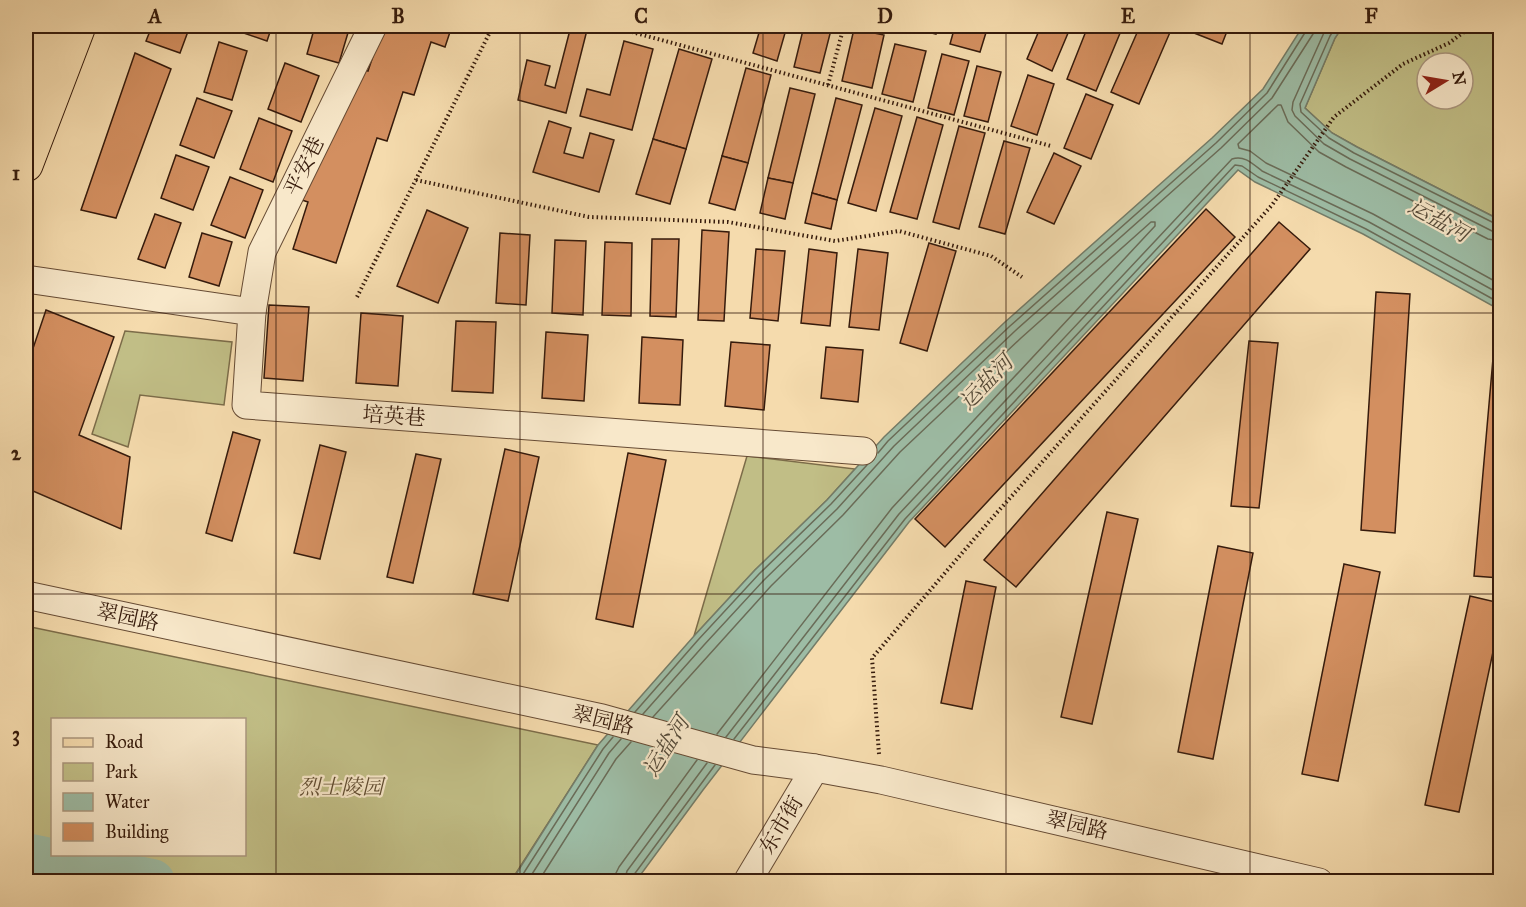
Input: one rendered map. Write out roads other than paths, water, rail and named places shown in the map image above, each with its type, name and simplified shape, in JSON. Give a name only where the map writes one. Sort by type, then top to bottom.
[{"type":"main road","points":[[26,99],[52,26]]},
{"type":"main road","points":[[26,165],[80,26]]},
{"type":"street","name":"平安巷","points":[[252,312],[262,252],[373,26]]},
{"type":"street","points":[[26,279],[252,312]]},
{"type":"street","name":"培英巷","points":[[252,312],[246,405],[863,451]]},
{"type":"street","name":"翠园路","points":[[26,595],[602,718],[753,760],[881,780],[1319,882]]},
{"type":"street","name":"东市街","points":[[747,882],[815,768]]},
{"type":"water","name":"运盐河","points":[[1303,26],[1343,26],[1335,38],[1305,108],[1332,133],[1500,220],[1500,310],[1363,234],[1255,182],[1238,170],[909,522],[636,881],[511,882],[598,745],[755,570],[827,500],[884,437],[1005,322],[1212,138],[1263,89]]},
{"type":"waterway","points":[[26,856],[152,882]]},
{"type":"park label","name":"烈士陵园","points":[[341,787]]}]
